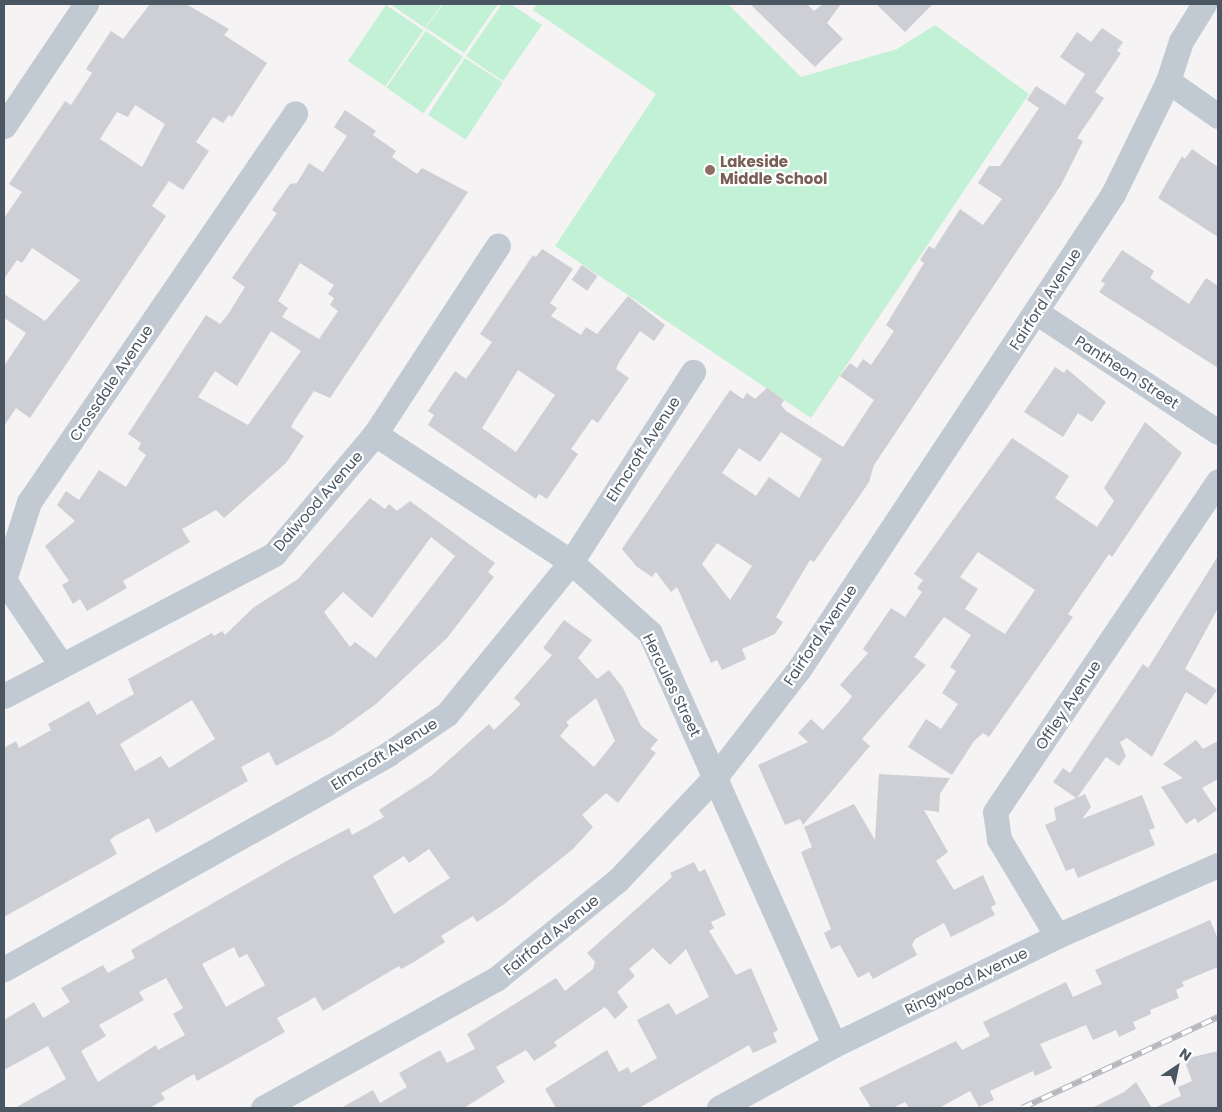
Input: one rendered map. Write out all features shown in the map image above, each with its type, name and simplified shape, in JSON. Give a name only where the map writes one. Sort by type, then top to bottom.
[{"type":"street","points":[[4,126],[86,4]]},
{"type":"street","name":"Fairford Avenue","points":[[263,1108],[496,980],[618,880],[716,776],[799,669],[1113,194],[1168,81],[1181,41],[1204,4]]},
{"type":"street","points":[[1168,81],[1218,116]]},
{"type":"street","name":"Crossdale Avenue","points":[[60,663],[4,580],[29,502],[296,114]]},
{"type":"street","name":"Dalwood Avenue","points":[[4,696],[60,663],[274,554],[375,434],[498,245]]},
{"type":"street","name":"Pantheon Street","points":[[1036,312],[1218,432]]},
{"type":"street","name":"Elmcroft Avenue","points":[[4,969],[388,754],[447,714],[571,562],[693,372]]},
{"type":"street","name":"Hercules Street","points":[[375,434],[571,562],[650,633],[716,776],[834,1045]]},
{"type":"street","name":"Offley Avenue","points":[[1057,936],[1000,838],[995,812],[1218,481]]},
{"type":"street","name":"Ringwood Avenue","points":[[719,1108],[834,1045],[1057,936],[1218,865]]},
{"type":"green space","points":[[390,4],[442,4],[425,28]]},
{"type":"green space","points":[[443,4],[498,4],[464,53],[426,28]]},
{"type":"green space","points":[[502,4],[511,4],[542,25],[503,81],[466,56]]},
{"type":"green space","name":"Lakeside Middle School","points":[[537,4],[728,4],[801,77],[897,49],[935,25],[1029,94],[811,418],[555,246],[656,94],[533,10]]},
{"type":"green space","points":[[386,5],[423,30],[385,87],[348,61]]},
{"type":"green space","points":[[426,31],[463,57],[423,113],[386,88]]},
{"type":"green space","points":[[465,58],[503,83],[466,140],[428,115]]},
{"type":"building","points":[[150,4],[186,4],[229,29],[224,35],[267,63],[232,117],[229,115],[223,123],[213,117],[196,142],[209,151],[183,190],[169,181],[152,206],[166,216],[30,418],[16,408],[4,426],[4,366],[26,333],[4,318],[4,294],[45,321],[80,280],[32,248],[22,263],[17,260],[4,279],[4,218],[22,192],[9,184],[65,101],[71,105],[92,73],[86,69],[111,31],[123,39]],"holes":[[[135,105],[165,124],[142,167],[100,139],[117,112],[128,117]]]},
{"type":"building","points":[[750,4],[807,4],[814,11],[823,4],[841,4],[827,23],[843,39],[815,67]]},
{"type":"building","points":[[876,4],[933,4],[905,32]]},
{"type":"building","points":[[1102,28],[1123,42],[1117,51],[1121,53],[1095,92],[1104,98],[1077,138],[1083,141],[1061,185],[874,465],[869,482],[814,562],[810,560],[776,617],[783,622],[775,634],[742,649],[746,659],[722,670],[717,660],[711,663],[677,587],[671,592],[656,572],[652,577],[636,566],[622,549],[730,390],[743,399],[747,393],[755,399],[767,388],[784,400],[781,405],[786,411],[843,447],[874,400],[840,376],[850,363],[857,368],[863,359],[871,365],[894,331],[886,325],[924,263],[920,260],[929,246],[934,249],[960,209],[983,225],[1002,199],[978,183],[989,166],[1000,166],[1039,108],[1027,100],[1036,86],[1065,105],[1085,74],[1060,57],[1077,32],[1091,42]],"holes":[[[781,432],[822,459],[799,498],[769,477],[756,496],[722,473],[739,448],[760,462]],[[717,543],[752,566],[730,600],[702,564]]]},
{"type":"building","points":[[345,110],[376,131],[373,135],[396,151],[392,157],[417,174],[422,168],[468,192],[330,398],[314,391],[291,427],[304,436],[286,463],[224,518],[216,510],[182,529],[190,542],[123,581],[127,588],[87,611],[80,599],[73,604],[62,585],[69,581],[45,546],[75,521],[57,505],[66,491],[79,500],[99,470],[126,487],[146,455],[138,449],[141,443],[128,434],[206,315],[220,324],[227,316],[245,287],[232,278],[277,213],[272,210],[290,184],[297,183],[309,163],[323,172],[347,136],[334,127]],"holes":[[[300,263],[334,285],[328,294],[334,298],[330,305],[338,311],[319,339],[282,317],[288,308],[278,301]],[[271,331],[301,351],[248,425],[198,397],[215,371],[237,386]]]},
{"type":"building","points":[[1192,149],[1218,167],[1218,237],[1158,198],[1182,156],[1185,159]]},
{"type":"building","points":[[542,249],[573,269],[550,303],[557,308],[551,316],[581,335],[586,327],[597,334],[628,296],[665,325],[654,341],[640,331],[616,369],[629,378],[598,423],[592,419],[571,449],[578,454],[547,499],[539,494],[536,499],[428,425],[434,415],[428,411],[455,371],[466,379],[492,342],[480,334],[533,255],[536,257]],"holes":[[[518,370],[555,395],[516,452],[482,428]]]},
{"type":"building","points":[[1122,250],[1154,271],[1150,278],[1189,304],[1206,278],[1218,286],[1218,368],[1099,292],[1105,284],[1101,281]]},
{"type":"building","points":[[582,265],[598,276],[587,291],[572,280]]},
{"type":"building","points":[[1055,367],[1064,373],[1067,369],[1106,402],[1092,422],[1078,413],[1063,437],[1024,412]]},
{"type":"building","points":[[1145,422],[1182,453],[1112,557],[1109,554],[1068,614],[1073,617],[989,737],[983,733],[974,741],[952,775],[908,747],[926,719],[941,729],[958,704],[942,693],[956,671],[950,667],[971,635],[944,617],[914,657],[926,665],[862,739],[870,746],[803,825],[800,819],[785,825],[758,765],[808,742],[798,733],[811,719],[823,730],[848,702],[852,696],[840,685],[868,653],[863,649],[891,608],[905,617],[922,592],[917,588],[923,580],[914,574],[1012,438],[1069,476],[1055,498],[1097,527],[1114,501],[1104,488]],"holes":[[[978,552],[1035,590],[1005,634],[965,609],[978,589],[960,577]]]},
{"type":"building","points":[[370,498],[385,509],[389,504],[397,511],[410,501],[495,563],[488,572],[494,577],[447,638],[376,704],[333,735],[276,766],[269,752],[241,767],[248,781],[156,833],[149,818],[115,836],[110,840],[117,854],[4,917],[4,748],[16,741],[19,748],[51,730],[48,724],[89,701],[97,715],[134,694],[128,679],[212,633],[214,636],[222,631],[225,635],[253,608],[298,579]],"holes":[[[431,537],[455,556],[376,658],[355,642],[350,647],[324,612],[343,592],[372,618]],[[192,700],[215,739],[169,768],[161,756],[135,771],[120,744]]]},
{"type":"building","points":[[1218,556],[1218,608],[1185,669],[1217,690],[1206,705],[1186,692],[1152,757],[1127,738],[1120,742],[1126,756],[1119,766],[1106,757],[1077,798],[1085,794],[1091,807],[1082,819],[1142,795],[1155,828],[1149,830],[1155,845],[1078,878],[1074,868],[1066,871],[1045,825],[1056,820],[1054,808],[1076,798],[1053,782],[1063,768],[1070,773],[1143,664],[1148,668]]},
{"type":"building","points":[[564,620],[592,640],[578,658],[597,679],[609,670],[623,688],[641,726],[658,740],[650,749],[656,753],[618,803],[606,793],[582,815],[593,827],[573,849],[503,905],[477,922],[473,916],[441,936],[445,942],[414,962],[401,969],[399,966],[323,1011],[315,997],[277,1018],[285,1032],[197,1081],[194,1074],[161,1093],[165,1099],[150,1108],[15,1108],[66,1079],[48,1046],[4,1070],[4,1020],[34,1002],[43,1018],[70,1002],[61,988],[103,965],[108,973],[135,958],[131,950],[292,858],[349,828],[352,835],[384,817],[379,810],[431,776],[489,724],[494,730],[521,704],[514,698],[552,655],[543,648]],"holes":[[[596,698],[615,741],[594,767],[560,736],[569,725],[566,722]],[[429,849],[450,878],[394,914],[373,876],[404,856],[409,863]],[[234,947],[239,958],[247,954],[265,985],[226,1007],[202,964]],[[166,978],[183,1008],[173,1014],[185,1035],[158,1050],[156,1045],[98,1082],[81,1051],[106,1036],[99,1025],[144,1000],[139,992]]]},
{"type":"building","points":[[1196,740],[1203,749],[1218,741],[1218,779],[1202,788],[1217,810],[1198,823],[1195,818],[1186,824],[1161,787],[1183,778],[1163,764]]},
{"type":"building","points":[[879,774],[950,778],[940,794],[939,812],[924,810],[948,852],[936,861],[954,890],[983,875],[996,904],[991,907],[995,915],[951,937],[944,923],[915,939],[912,945],[917,955],[873,979],[869,972],[858,978],[840,945],[831,949],[824,933],[831,929],[801,852],[812,847],[804,827],[854,804],[875,840]]},
{"type":"building","points":[[694,862],[699,872],[705,869],[726,915],[711,922],[714,928],[709,931],[736,975],[751,968],[778,1030],[773,1033],[777,1042],[753,1053],[749,1045],[639,1108],[556,1108],[545,1089],[607,1050],[619,1072],[628,1067],[631,1073],[657,1058],[637,1020],[669,1003],[676,1015],[709,997],[686,949],[670,965],[653,948],[629,969],[635,976],[617,992],[628,1007],[615,1019],[605,1007],[554,1042],[557,1046],[534,1061],[526,1050],[496,1067],[505,1082],[464,1108],[341,1108],[373,1090],[380,1103],[407,1087],[399,1073],[440,1050],[447,1063],[475,1049],[467,1034],[556,978],[565,991],[593,969],[595,962],[587,953],[672,877],[670,873]]},
{"type":"building","points":[[1210,920],[1218,939],[1218,967],[1182,982],[1184,986],[1176,990],[1179,998],[1150,1010],[1151,1014],[1133,1022],[1136,1029],[1119,1037],[1116,1030],[1093,1040],[1086,1025],[1040,1044],[1052,1068],[1035,1076],[1033,1071],[990,1091],[994,1100],[979,1107],[970,1091],[939,1108],[909,1108],[905,1102],[893,1108],[871,1108],[859,1088],[956,1041],[962,1050],[990,1036],[983,1022],[1066,982],[1073,997],[1102,984],[1095,970]]},
{"type":"building","points":[[1218,1051],[1218,1108],[1154,1108],[1181,1096],[1178,1087],[1192,1081],[1184,1059]]},
{"type":"building","points":[[1136,1082],[1152,1108],[1092,1108],[1124,1092]]},
{"type":"railway","points":[[1022,1108],[1218,1017]]},
{"type":"place","name":"Lakeside Middle School","points":[[710,170]]}]
